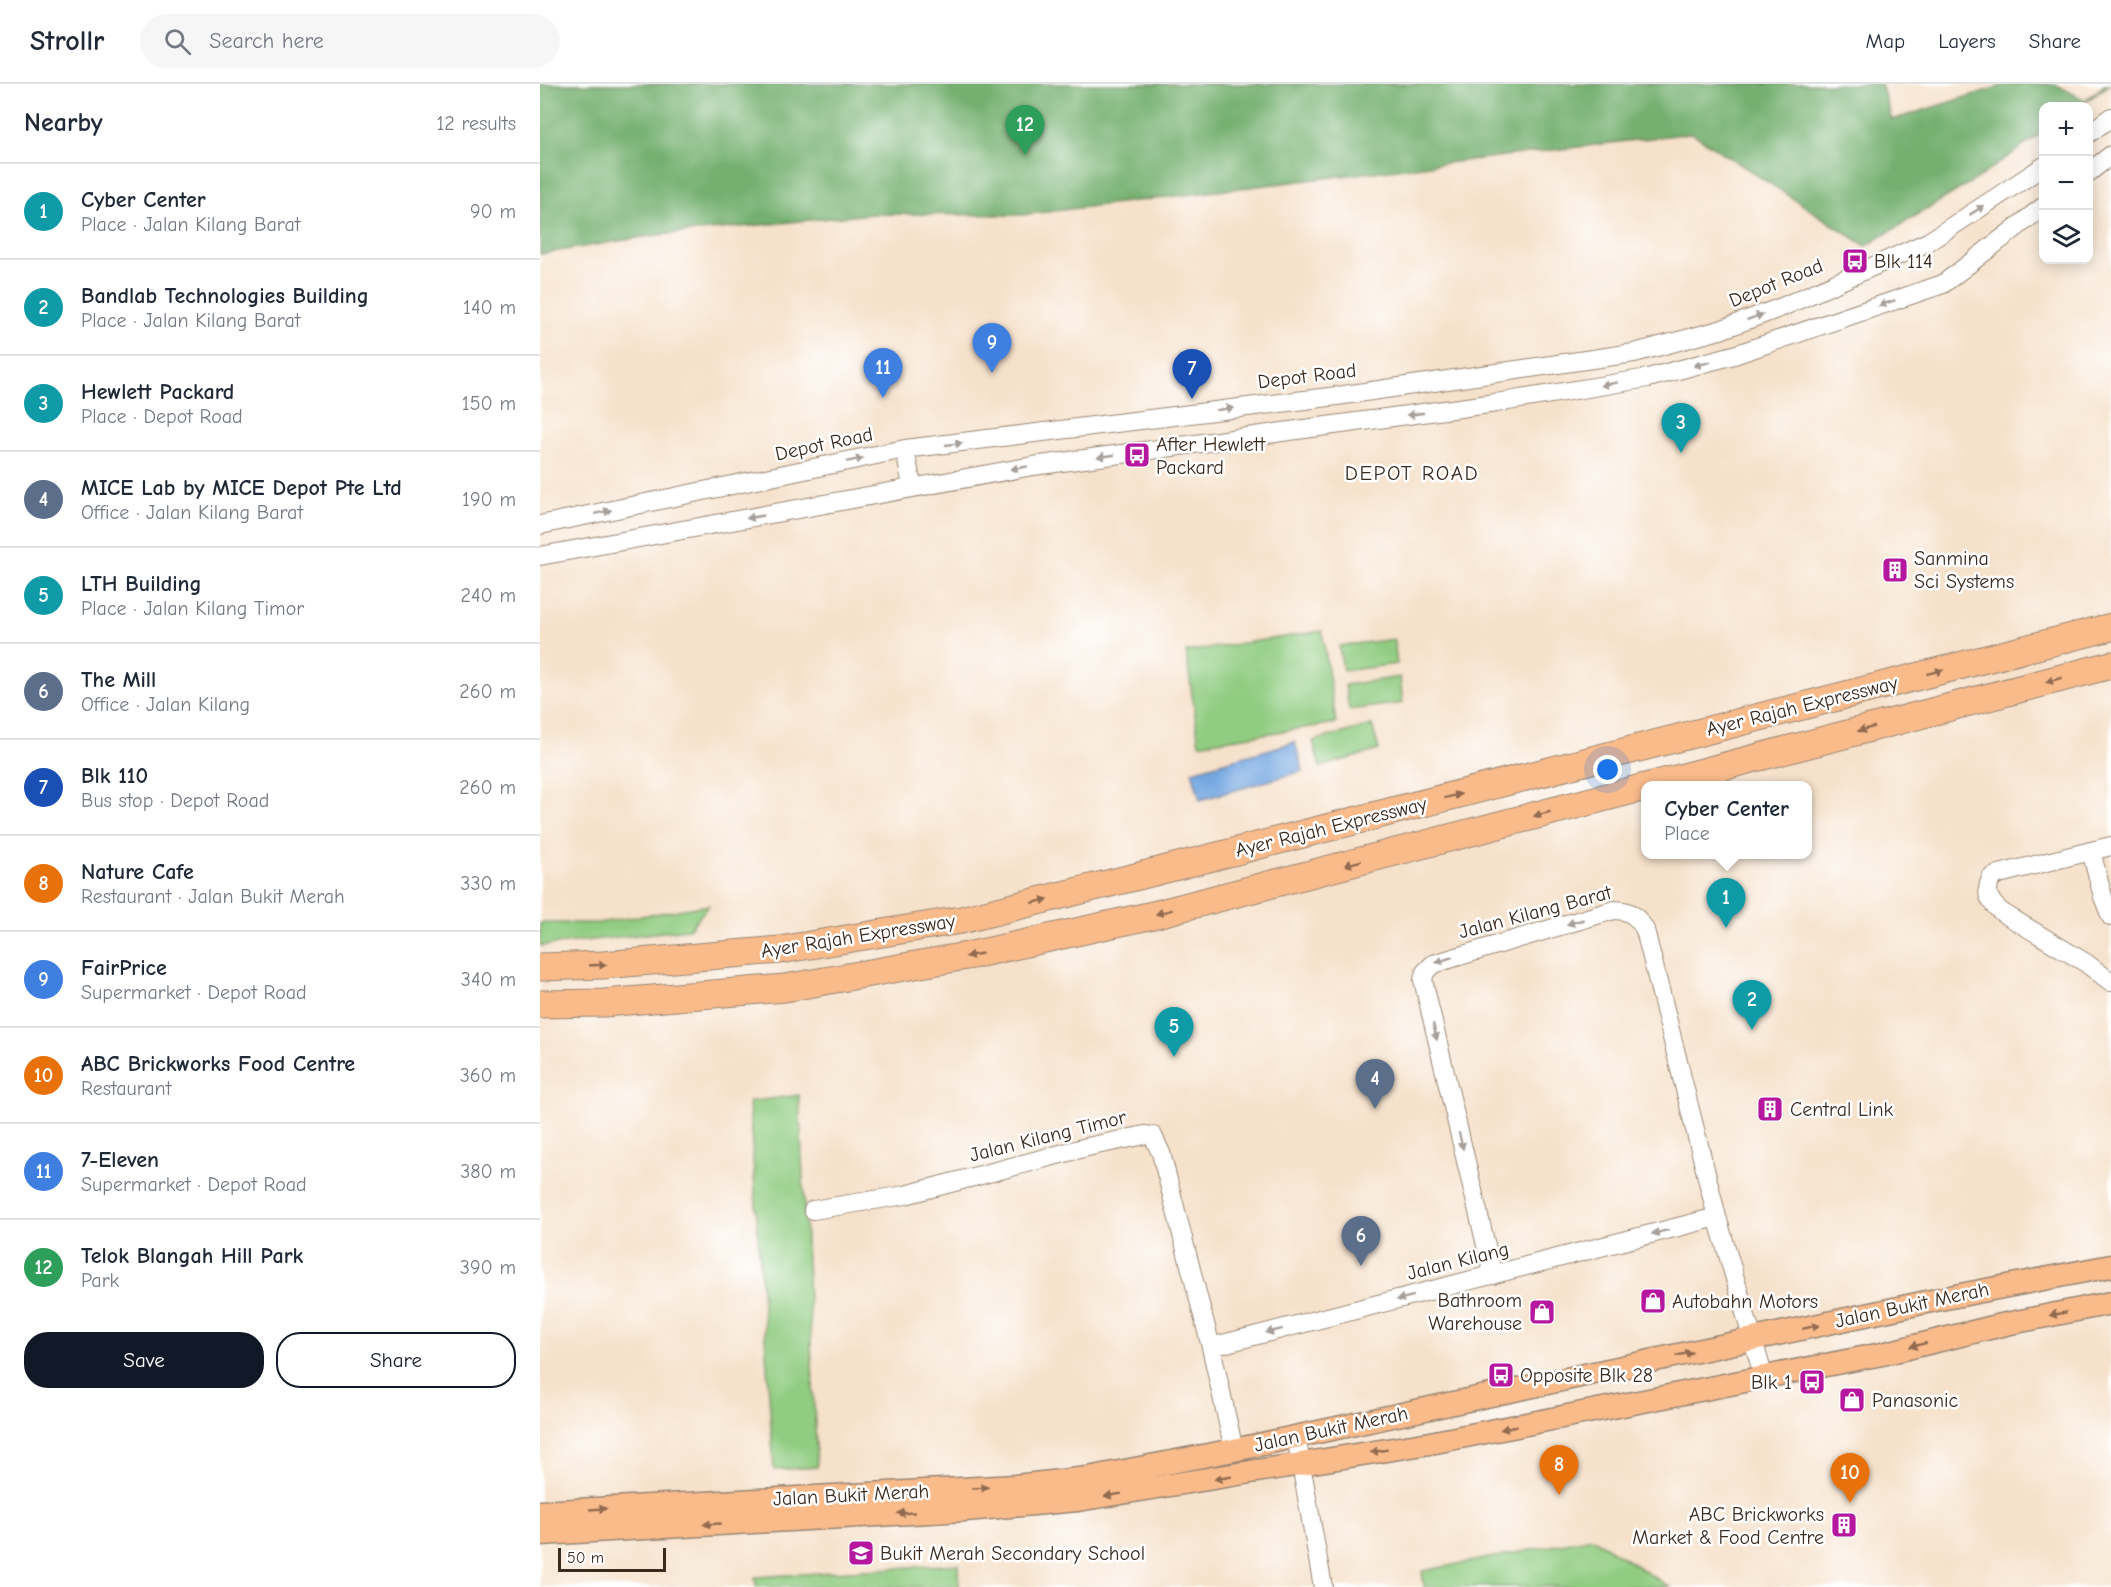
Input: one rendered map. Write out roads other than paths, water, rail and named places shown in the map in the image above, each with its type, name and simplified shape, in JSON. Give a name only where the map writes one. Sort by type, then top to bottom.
[{"type":"highway","name":"Ayer Rajah Expressway","points":[[540,967],[603,965],[780,950],[961,920],[2111,627]]},
{"type":"highway","name":"Ayer Rajah Expressway","points":[[1669,781],[2111,665]]},
{"type":"highway","name":"Ayer Rajah Expressway","points":[[540,1004],[604,1003],[784,988],[972,955],[1153,915],[1641,788]]},
{"type":"main road","name":"Jalan Bukit Merah","points":[[540,1512],[1015,1486],[1088,1478],[1234,1450],[2037,1279],[2111,1266]]},
{"type":"main road","name":"Jalan Bukit Merah","points":[[540,1534],[1024,1506],[1090,1499],[1430,1443],[1882,1354],[2012,1323],[2111,1303]]},
{"type":"main road","points":[[1565,1378],[1567,1389],[1578,1403],[1592,1408],[1615,1407]]},
{"type":"street","points":[[2093,130],[2111,117]]},
{"type":"street","points":[[2093,168],[2111,155]]},
{"type":"street","name":"Depot Road","points":[[540,525],[905,449],[1337,396],[1634,353],[1719,330],[1782,307],[1928,242],[2039,169]]},
{"type":"street","points":[[540,556],[1032,466],[1496,403],[1666,373],[1734,355],[1943,284],[2039,209]]},
{"type":"street","points":[[905,449],[912,487]]},
{"type":"street","points":[[2111,846],[1999,874],[1991,878],[1988,885],[1988,894],[1994,906],[2086,963],[2111,982]]},
{"type":"street","points":[[2091,851],[2103,897],[2111,917]]},
{"type":"street","name":"Jalan Kilang Barat","points":[[1493,1275],[1425,992],[1423,980],[1425,972],[1428,967],[1443,961],[1614,910],[1631,913],[1639,919],[1645,930],[1717,1217],[1764,1378]]},
{"type":"street","name":"Jalan Kilang Timor","points":[[813,1210],[905,1195],[1086,1148],[1145,1135],[1153,1136],[1161,1153],[1211,1347],[1234,1450]]},
{"type":"street","name":"Jalan Kilang","points":[[1211,1347],[1717,1217]]},
{"type":"street","points":[[1296,1436],[1323,1587]]},
{"type":"water","points":[[1295,742],[1303,771],[1200,800],[1192,771]]},
{"type":"place","name":"Telok Blangah Hill Park","points":[[1025,155]]},
{"type":"place","name":"Blk 114","points":[[1855,261]]},
{"type":"place","name":"FairPrice","points":[[992,373]]},
{"type":"place","name":"7-Eleven","points":[[883,398]]},
{"type":"place","name":"Blk 110","points":[[1192,399]]},
{"type":"place","name":"Hewlett Packard","points":[[1681,453]]},
{"type":"place","name":"After Hewlett Packard","points":[[1137,455]]},
{"type":"place","name":"Sanmina Sci Systems","points":[[1895,570]]},
{"type":"place","name":"Cyber Center","points":[[1726,928]]},
{"type":"place","name":"Bandlab Technologies Building","points":[[1752,1030]]},
{"type":"place","name":"LTH Building","points":[[1174,1057]]},
{"type":"place","name":"MICE Lab by MICE Depot Pte Ltd","points":[[1375,1109]]},
{"type":"place","name":"Central Link","points":[[1770,1109]]},
{"type":"place","name":"The Mill","points":[[1361,1266]]},
{"type":"place","name":"Autobahn Motors","points":[[1653,1301]]},
{"type":"place","name":"Bathroom Warehouse","points":[[1542,1312]]},
{"type":"place","name":"Opposite Blk 28","points":[[1501,1375]]},
{"type":"place","name":"Blk 1","points":[[1812,1382]]},
{"type":"place","name":"Panasonic","points":[[1852,1400]]},
{"type":"place","name":"Nature Cafe","points":[[1559,1495]]},
{"type":"place","name":"ABC Brickworks Food Centre","points":[[1850,1503]]},
{"type":"place","name":"ABC Brickworks Market & Food Centre","points":[[1844,1525]]},
{"type":"place","name":"Bukit Merah Secondary School","points":[[861,1553]]},
{"type":"district","name":"DEPOT ROAD","points":[[1412,473]]}]
